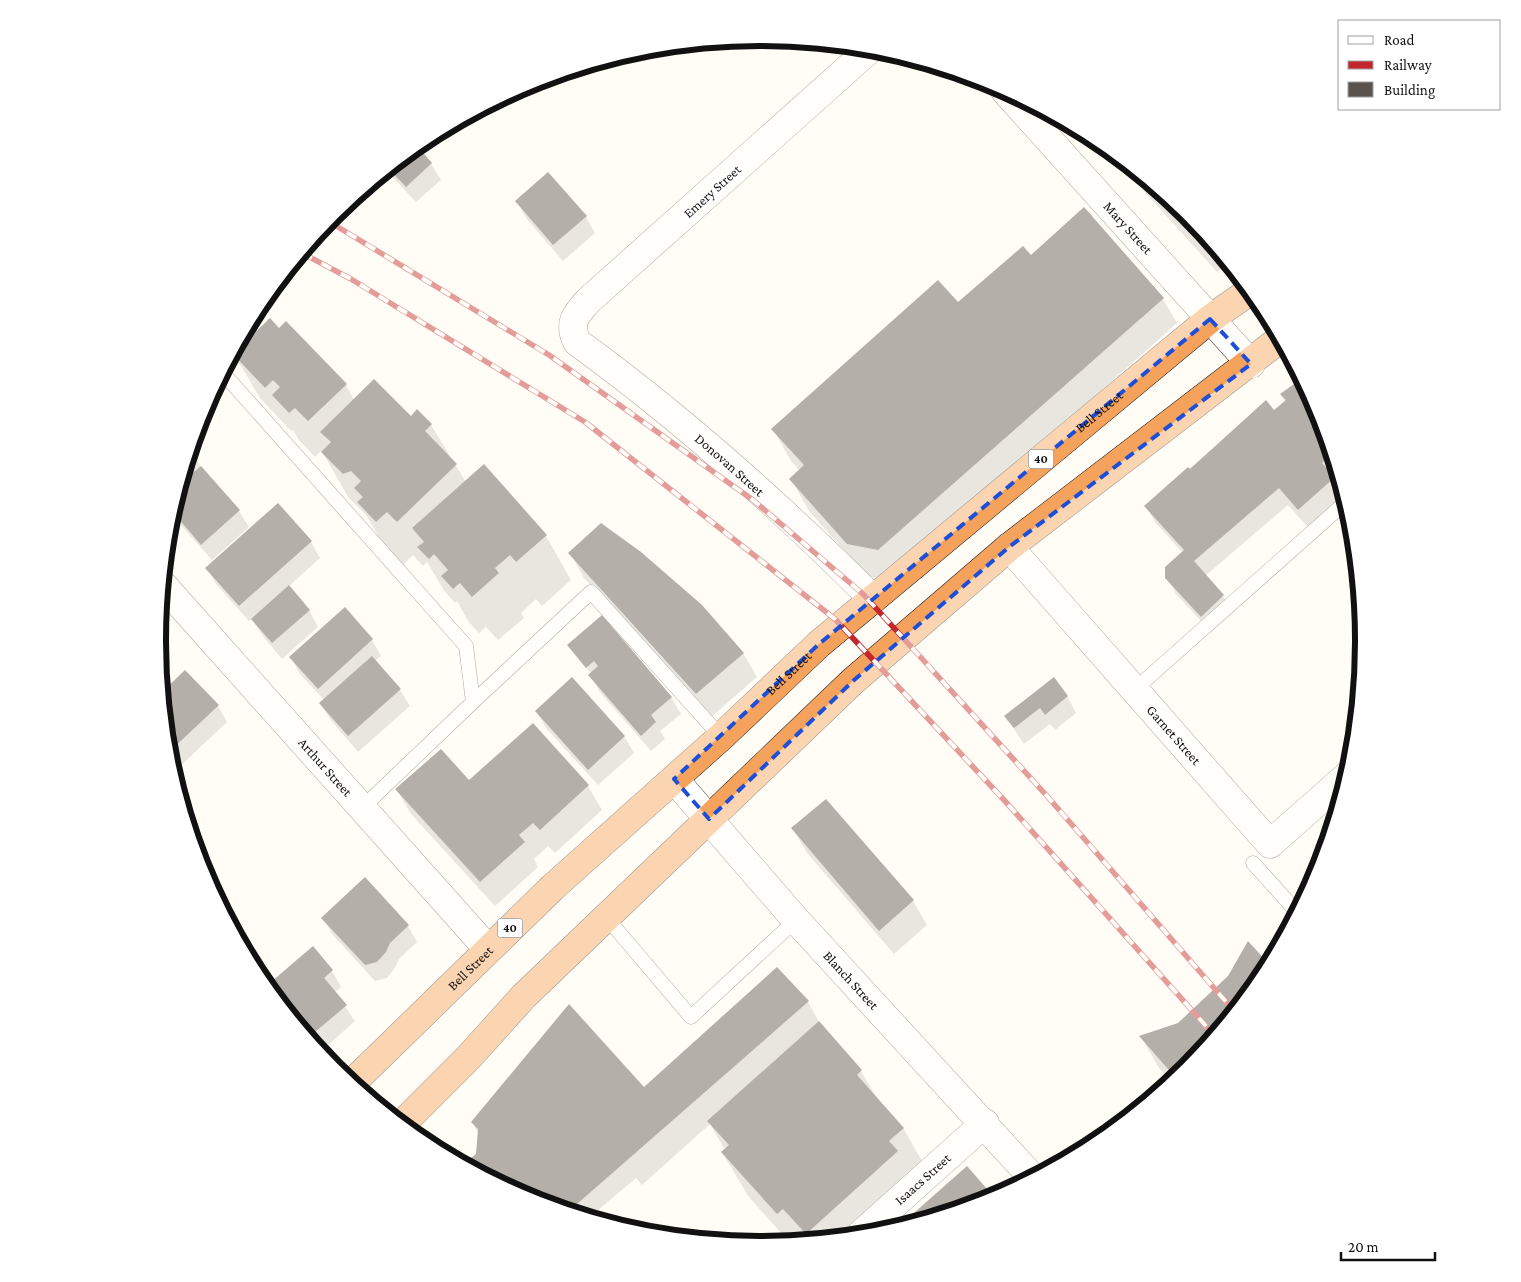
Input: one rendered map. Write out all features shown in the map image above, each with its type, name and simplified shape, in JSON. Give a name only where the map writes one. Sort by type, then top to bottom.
[{"type":"highway","name":"Bell Street","points":[[357,1078],[488,949],[721,737],[819,644],[1210,319],[1244,295]]},
{"type":"highway","points":[[408,1120],[524,996],[854,681],[1009,547],[1276,344]]},
{"type":"street","name":"Emery Street","points":[[577,342],[572,332],[572,320],[589,300],[863,55]]},
{"type":"street","name":"Mary Street","points":[[1019,106],[1251,364]]},
{"type":"street","name":"Donovan Street","points":[[577,342],[698,436],[799,526],[873,599]]},
{"type":"street","name":"Garnet Street","points":[[1009,547],[1133,691],[1270,844],[1338,784]]},
{"type":"street","name":"Arthur Street","points":[[168,592],[363,807],[488,949]]},
{"type":"street","name":"Blanch Street","points":[[674,779],[796,920],[1028,1172]]},
{"type":"street","name":"Isaacs Street","points":[[871,1225],[985,1124]]},
{"type":"lane","points":[[227,378],[466,646],[473,702]]},
{"type":"lane","points":[[1133,691],[1340,507]]},
{"type":"lane","points":[[363,807],[590,592],[721,737]]},
{"type":"lane","points":[[1253,863],[1292,907]]},
{"type":"lane","points":[[606,917],[691,1017],[796,920]]},
{"type":"highlighted area","points":[[1210,319],[1251,364],[1009,547],[853,681],[709,819],[674,779],[819,644]]},
{"type":"building","points":[[422,152],[432,163],[406,187],[393,173]]},
{"type":"building","points":[[548,172],[587,216],[553,245],[515,201]]},
{"type":"building","points":[[1084,207],[1164,298],[878,550],[847,544],[789,479],[804,465],[771,429],[938,280],[958,302],[1023,246],[1031,255]]},
{"type":"building","points":[[1168,208],[1199,240],[1198,241]]},
{"type":"building","points":[[270,318],[279,328],[286,321],[347,384],[308,421],[295,408],[289,413],[272,395],[280,387],[273,380],[265,388],[237,359],[248,340]]},
{"type":"building","points":[[374,379],[411,416],[417,409],[432,424],[425,431],[457,464],[397,522],[387,512],[376,522],[357,502],[363,497],[354,488],[361,481],[351,471],[343,474],[321,452],[331,442],[320,432]]},
{"type":"building","points":[[1296,383],[1324,450],[1327,458],[1322,463],[1331,472],[1333,479],[1298,510],[1279,488],[1194,561],[1224,595],[1201,617],[1165,578],[1165,567],[1184,550],[1144,506],[1188,467],[1190,469],[1266,400],[1274,410],[1286,400],[1280,394]]},
{"type":"building","points":[[484,464],[547,535],[516,562],[510,555],[495,568],[499,573],[472,597],[460,583],[453,589],[441,576],[448,570],[434,554],[429,559],[417,547],[424,542],[412,528]]},
{"type":"building","points":[[201,466],[240,510],[201,545],[179,519],[189,476]]},
{"type":"building","points":[[278,503],[312,541],[239,606],[205,568]]},
{"type":"building","points":[[601,523],[641,552],[702,605],[744,653],[696,694],[568,553]]},
{"type":"building","points":[[289,585],[310,610],[272,643],[251,619]]},
{"type":"building","points":[[345,607],[373,639],[318,689],[289,657]]},
{"type":"building","points":[[602,615],[672,697],[651,715],[656,722],[641,736],[588,675],[598,666],[594,661],[586,668],[567,645]]},
{"type":"building","points":[[372,656],[401,689],[348,736],[319,703]]},
{"type":"building","points":[[185,670],[219,705],[175,746],[171,719],[168,687]]},
{"type":"building","points":[[572,677],[625,736],[588,770],[535,711]]},
{"type":"building","points":[[1054,677],[1068,696],[1045,715],[1040,708],[1014,728],[1004,716]]},
{"type":"building","points":[[533,723],[589,785],[540,830],[533,823],[519,835],[525,842],[480,882],[395,789],[441,749],[469,780]]},
{"type":"building","points":[[826,799],[914,900],[879,931],[791,828]]},
{"type":"building","points":[[365,877],[409,925],[390,943],[386,952],[377,962],[365,965],[321,918]]},
{"type":"building","points":[[1248,941],[1263,958],[1232,1003],[1208,1033],[1170,1072],[1139,1036],[1178,1023],[1228,976]]},
{"type":"building","points":[[313,946],[333,970],[324,978],[347,1005],[315,1032],[287,1000],[273,980]]},
{"type":"building","points":[[777,967],[809,1001],[575,1206],[533,1190],[469,1159],[476,1154],[478,1129],[471,1122],[569,1004],[644,1087]]},
{"type":"building","points":[[819,1021],[862,1070],[857,1075],[904,1128],[889,1141],[898,1151],[806,1233],[783,1209],[777,1214],[721,1152],[729,1145],[707,1121]]},
{"type":"building","points":[[967,1166],[988,1190],[952,1204],[911,1216]]},
{"type":"railway","points":[[335,225],[549,355],[753,500],[863,594],[1047,796],[1230,1006]]},
{"type":"railway","points":[[307,256],[351,279],[585,422],[835,619],[1004,800],[1210,1031]]}]
